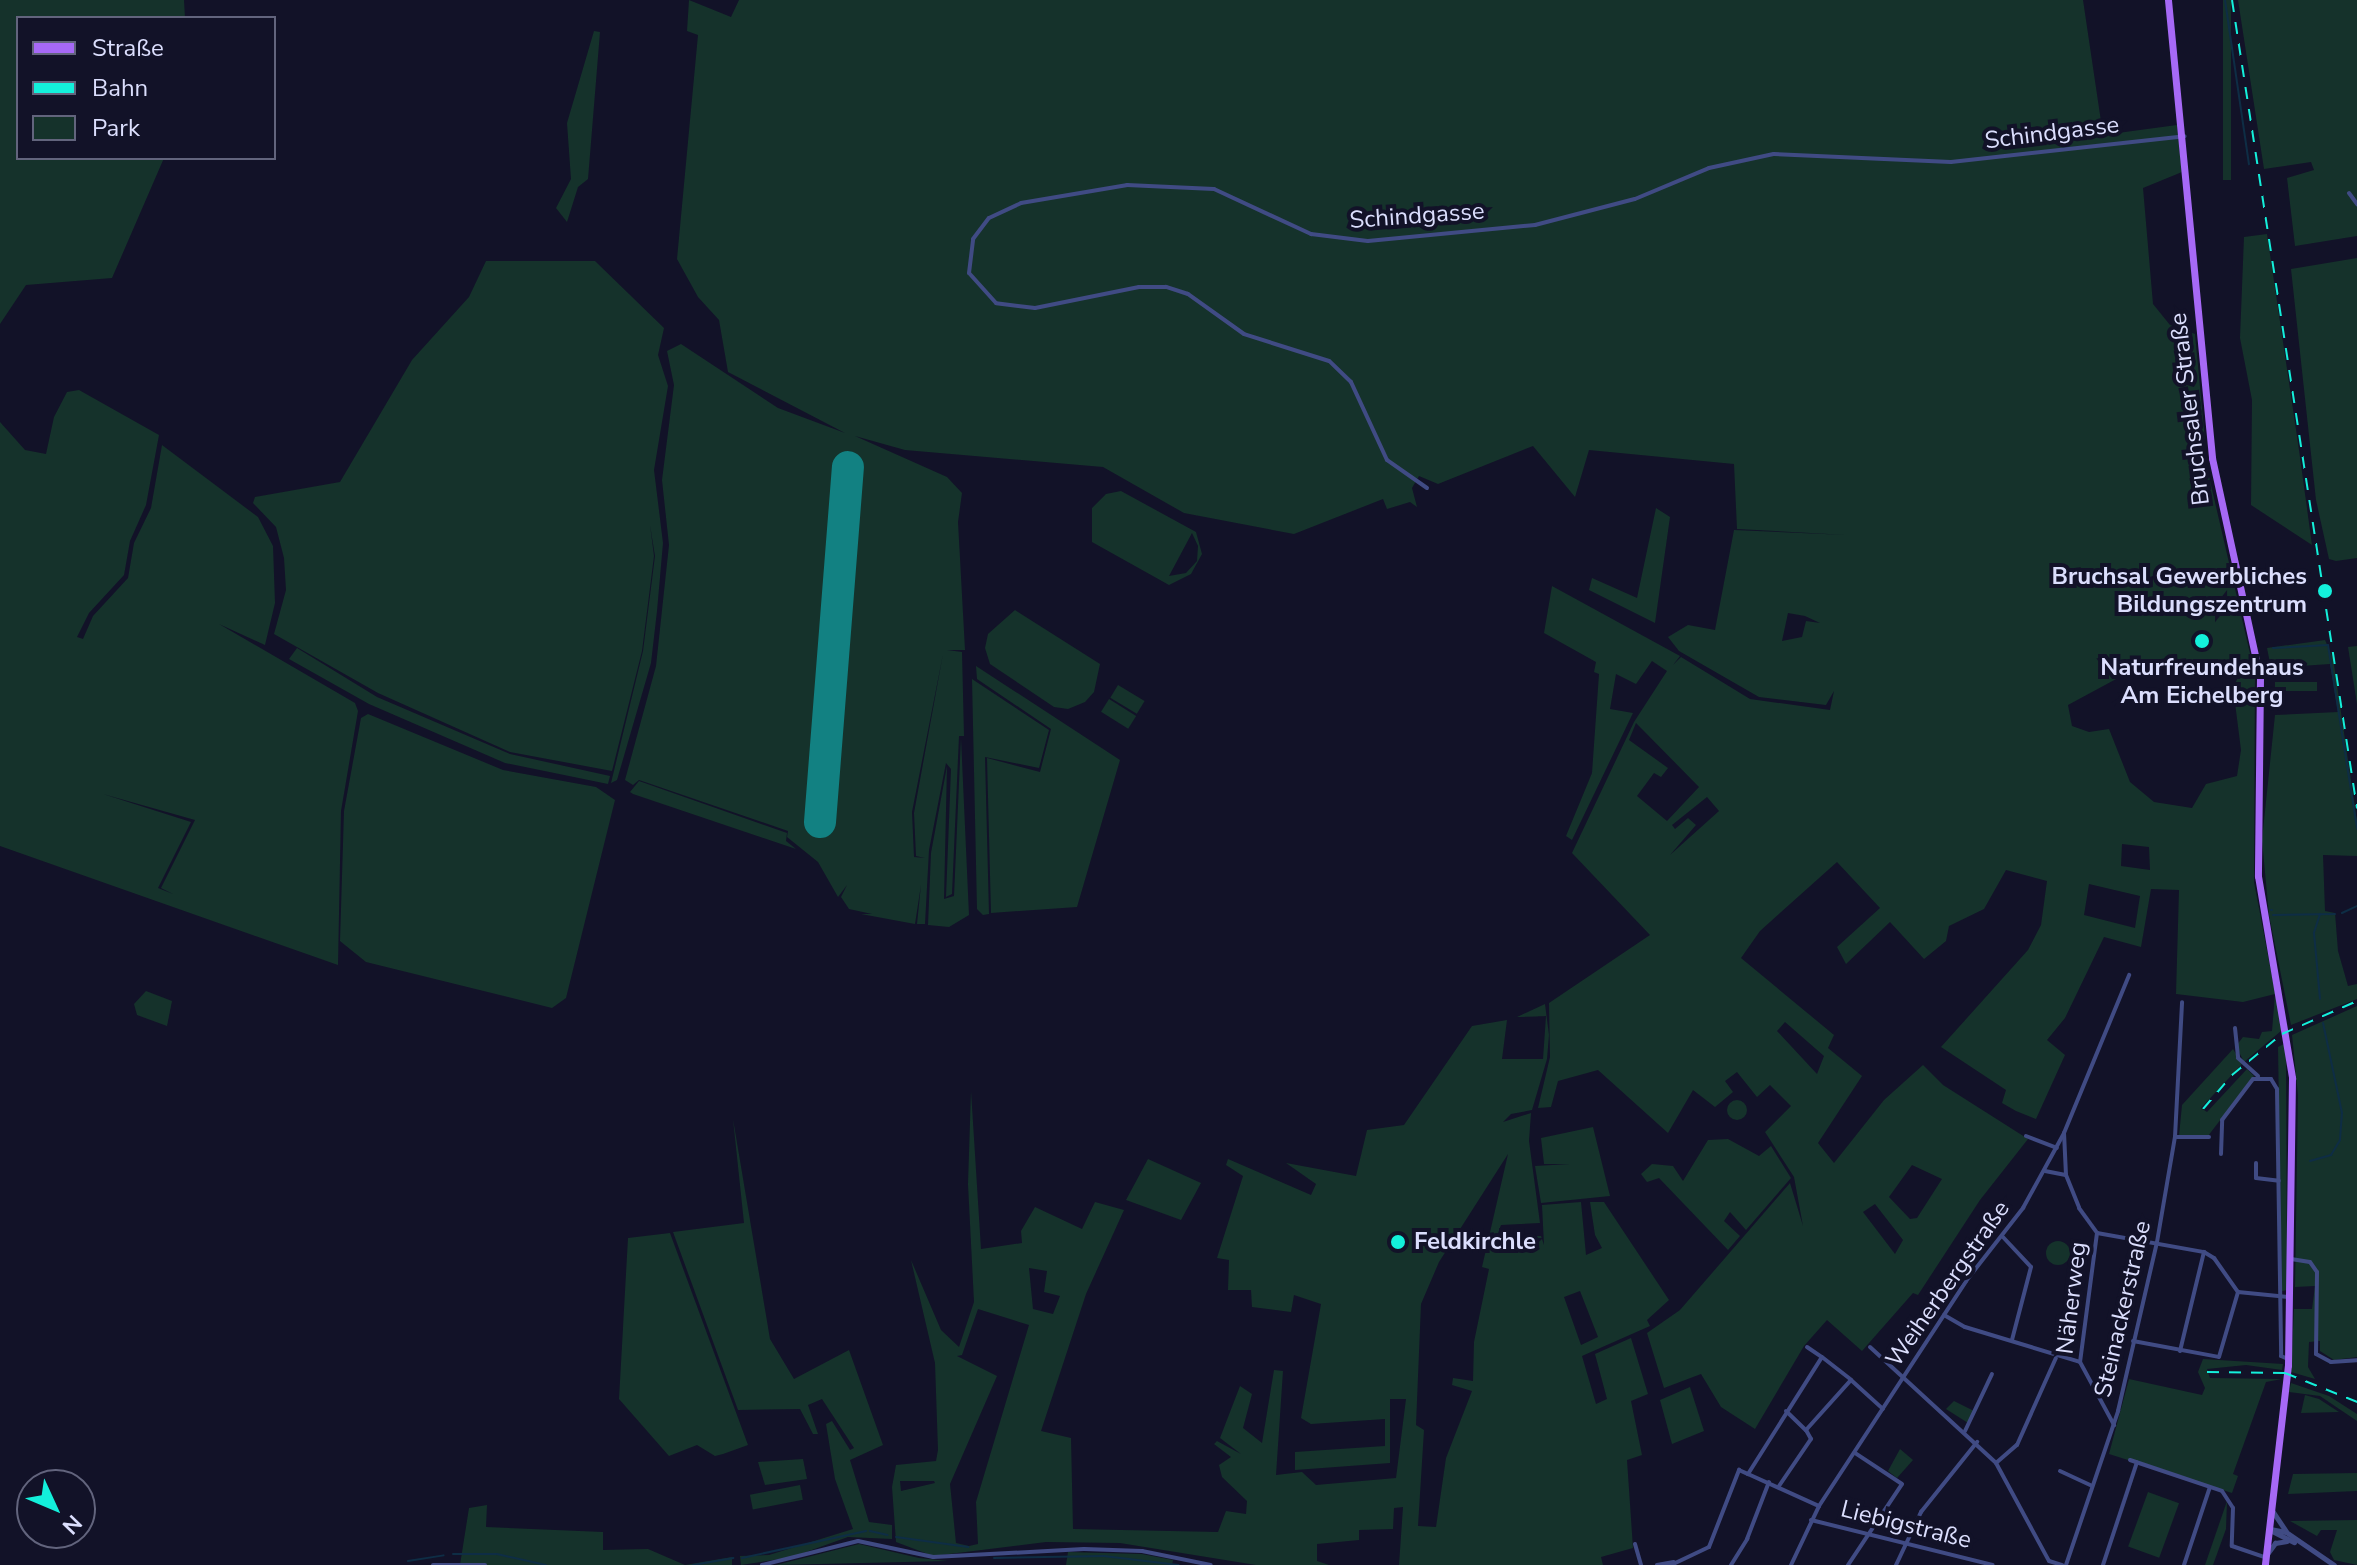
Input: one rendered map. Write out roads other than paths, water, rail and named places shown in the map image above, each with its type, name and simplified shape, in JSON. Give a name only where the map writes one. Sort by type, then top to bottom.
[{"type":"main road","name":"Bruchsaler Straße","points":[[2168,0],[2185,136],[2212,458],[2260,678],[2258,876],[2292,1078],[2289,1347],[2266,1559]]},
{"type":"street","name":"Schindgasse","points":[[1427,488],[1387,460],[1351,382],[1329,361],[1244,334],[1188,294],[1166,287],[1139,287],[1035,308],[996,303],[969,273],[973,239],[989,218],[1021,203],[1127,185],[1214,189],[1311,234],[1368,241],[1535,225],[1635,199],[1709,168],[1774,154],[1951,162],[2185,136]]},
{"type":"street","points":[[2349,193],[2357,204]]},
{"type":"street","name":"Näherweg","points":[[2114,1425],[2080,1362],[2097,1233],[2079,1208],[2066,1175],[2064,1133],[2129,975]]},
{"type":"street","name":"Steinackerstraße","points":[[2064,1565],[2114,1425],[2157,1242],[2175,1137],[2182,1002]]},
{"type":"street","points":[[2235,1028],[2238,1058],[2258,1076],[2271,1079],[2277,1089],[2281,1356],[2288,1359]]},
{"type":"street","points":[[2221,1154],[2222,1120],[2258,1076]]},
{"type":"street","name":"Weiherbergstraße","points":[[1791,1565],[1819,1506],[1944,1315],[2045,1171],[2064,1133]]},
{"type":"street","points":[[2026,1136],[2066,1151]]},
{"type":"street","points":[[2175,1137],[2209,1137]]},
{"type":"street","points":[[2256,1163],[2258,1180],[2279,1181]]},
{"type":"street","points":[[2045,1171],[2066,1175]]},
{"type":"street","points":[[2097,1233],[2204,1252],[2214,1258],[2238,1292],[2290,1297]]},
{"type":"street","points":[[2002,1236],[2031,1267],[2012,1340]]},
{"type":"street","points":[[2180,1351],[2204,1252]]},
{"type":"street","points":[[2291,1259],[2310,1262],[2317,1272],[2316,1354],[2325,1361],[2357,1360]]},
{"type":"street","points":[[2133,1341],[2219,1357],[2238,1292]]},
{"type":"street","points":[[1944,1315],[1965,1327],[2012,1340],[2056,1358],[2080,1362]]},
{"type":"street","points":[[1807,1347],[1884,1409]]},
{"type":"street","points":[[1870,1347],[1903,1380],[1977,1442],[1996,1463],[2049,1563],[2064,1565]]},
{"type":"street","points":[[1748,1474],[1822,1357]]},
{"type":"street","points":[[1996,1463],[2017,1445],[2056,1358]]},
{"type":"street","points":[[1965,1431],[1992,1374]]},
{"type":"street","points":[[1806,1430],[1851,1380]]},
{"type":"street","points":[[1779,1486],[1811,1439],[1786,1411]]},
{"type":"street","points":[[1896,1565],[1905,1542],[1939,1484],[1977,1442]]},
{"type":"street","points":[[1848,1565],[1902,1484],[1855,1453]]},
{"type":"street","points":[[2130,1460],[2210,1487],[2231,1501],[2232,1546],[2266,1559],[2275,1543],[2288,1541]]},
{"type":"street","points":[[2103,1565],[2137,1462]]},
{"type":"street","points":[[1671,1565],[1709,1547],[1739,1470],[1819,1506]]},
{"type":"street","points":[[2060,1471],[2092,1486]]},
{"type":"street","points":[[1731,1565],[1747,1539],[1769,1482]]},
{"type":"street","points":[[2184,1565],[2210,1487]]},
{"type":"street","points":[[2273,1512],[2296,1543]]},
{"type":"street","name":"Liebigstraße","points":[[1811,1520],[1993,1565]]},
{"type":"street","points":[[2270,1530],[2286,1532]]},
{"type":"street","points":[[2270,1530],[2334,1565]]},
{"type":"street","points":[[762,1565],[858,1541],[951,1558],[1084,1549],[1142,1551],[1211,1565]]},
{"type":"street","points":[[1635,1544],[1641,1565]]},
{"type":"street","points":[[1657,1565],[1680,1561]]},
{"type":"street","points":[[433,1565],[485,1565]]},
{"type":"waterway","points":[[2225,0],[2249,164]]},
{"type":"waterway","points":[[2273,648],[2328,645],[2357,829]]},
{"type":"waterway","points":[[2342,913],[2357,906]]},
{"type":"waterway","points":[[2320,914],[2314,933],[2320,999]]},
{"type":"waterway","points":[[2273,915],[2335,914]]},
{"type":"waterway","points":[[2310,1161],[2331,1155],[2340,1140],[2342,1113],[2323,1023]]},
{"type":"waterway","points":[[742,1558],[866,1531]]},
{"type":"waterway","points":[[870,1531],[888,1535]]},
{"type":"waterway","points":[[896,1537],[968,1547]]},
{"type":"waterway","points":[[453,1554],[497,1554],[546,1565]]},
{"type":"waterway","points":[[408,1561],[444,1555]]},
{"type":"waterway","points":[[994,1558],[1104,1556],[1178,1565]]},
{"type":"waterway","points":[[693,1565],[733,1558]]},
{"type":"railway","points":[[2232,0],[2357,808]]},
{"type":"railway","points":[[2203,1109],[2232,1075],[2282,1034],[2357,1001]]},
{"type":"railway","points":[[2207,1372],[2285,1373],[2357,1402]]},
{"type":"place","name":"Bruchsal Gewerbliches Bildungszentrum","points":[[2325,591]]},
{"type":"place","name":"Naturfreundehaus Am Eichelberg","points":[[2202,641]]},
{"type":"place","name":"Feldkirchle","points":[[1398,1242]]}]
